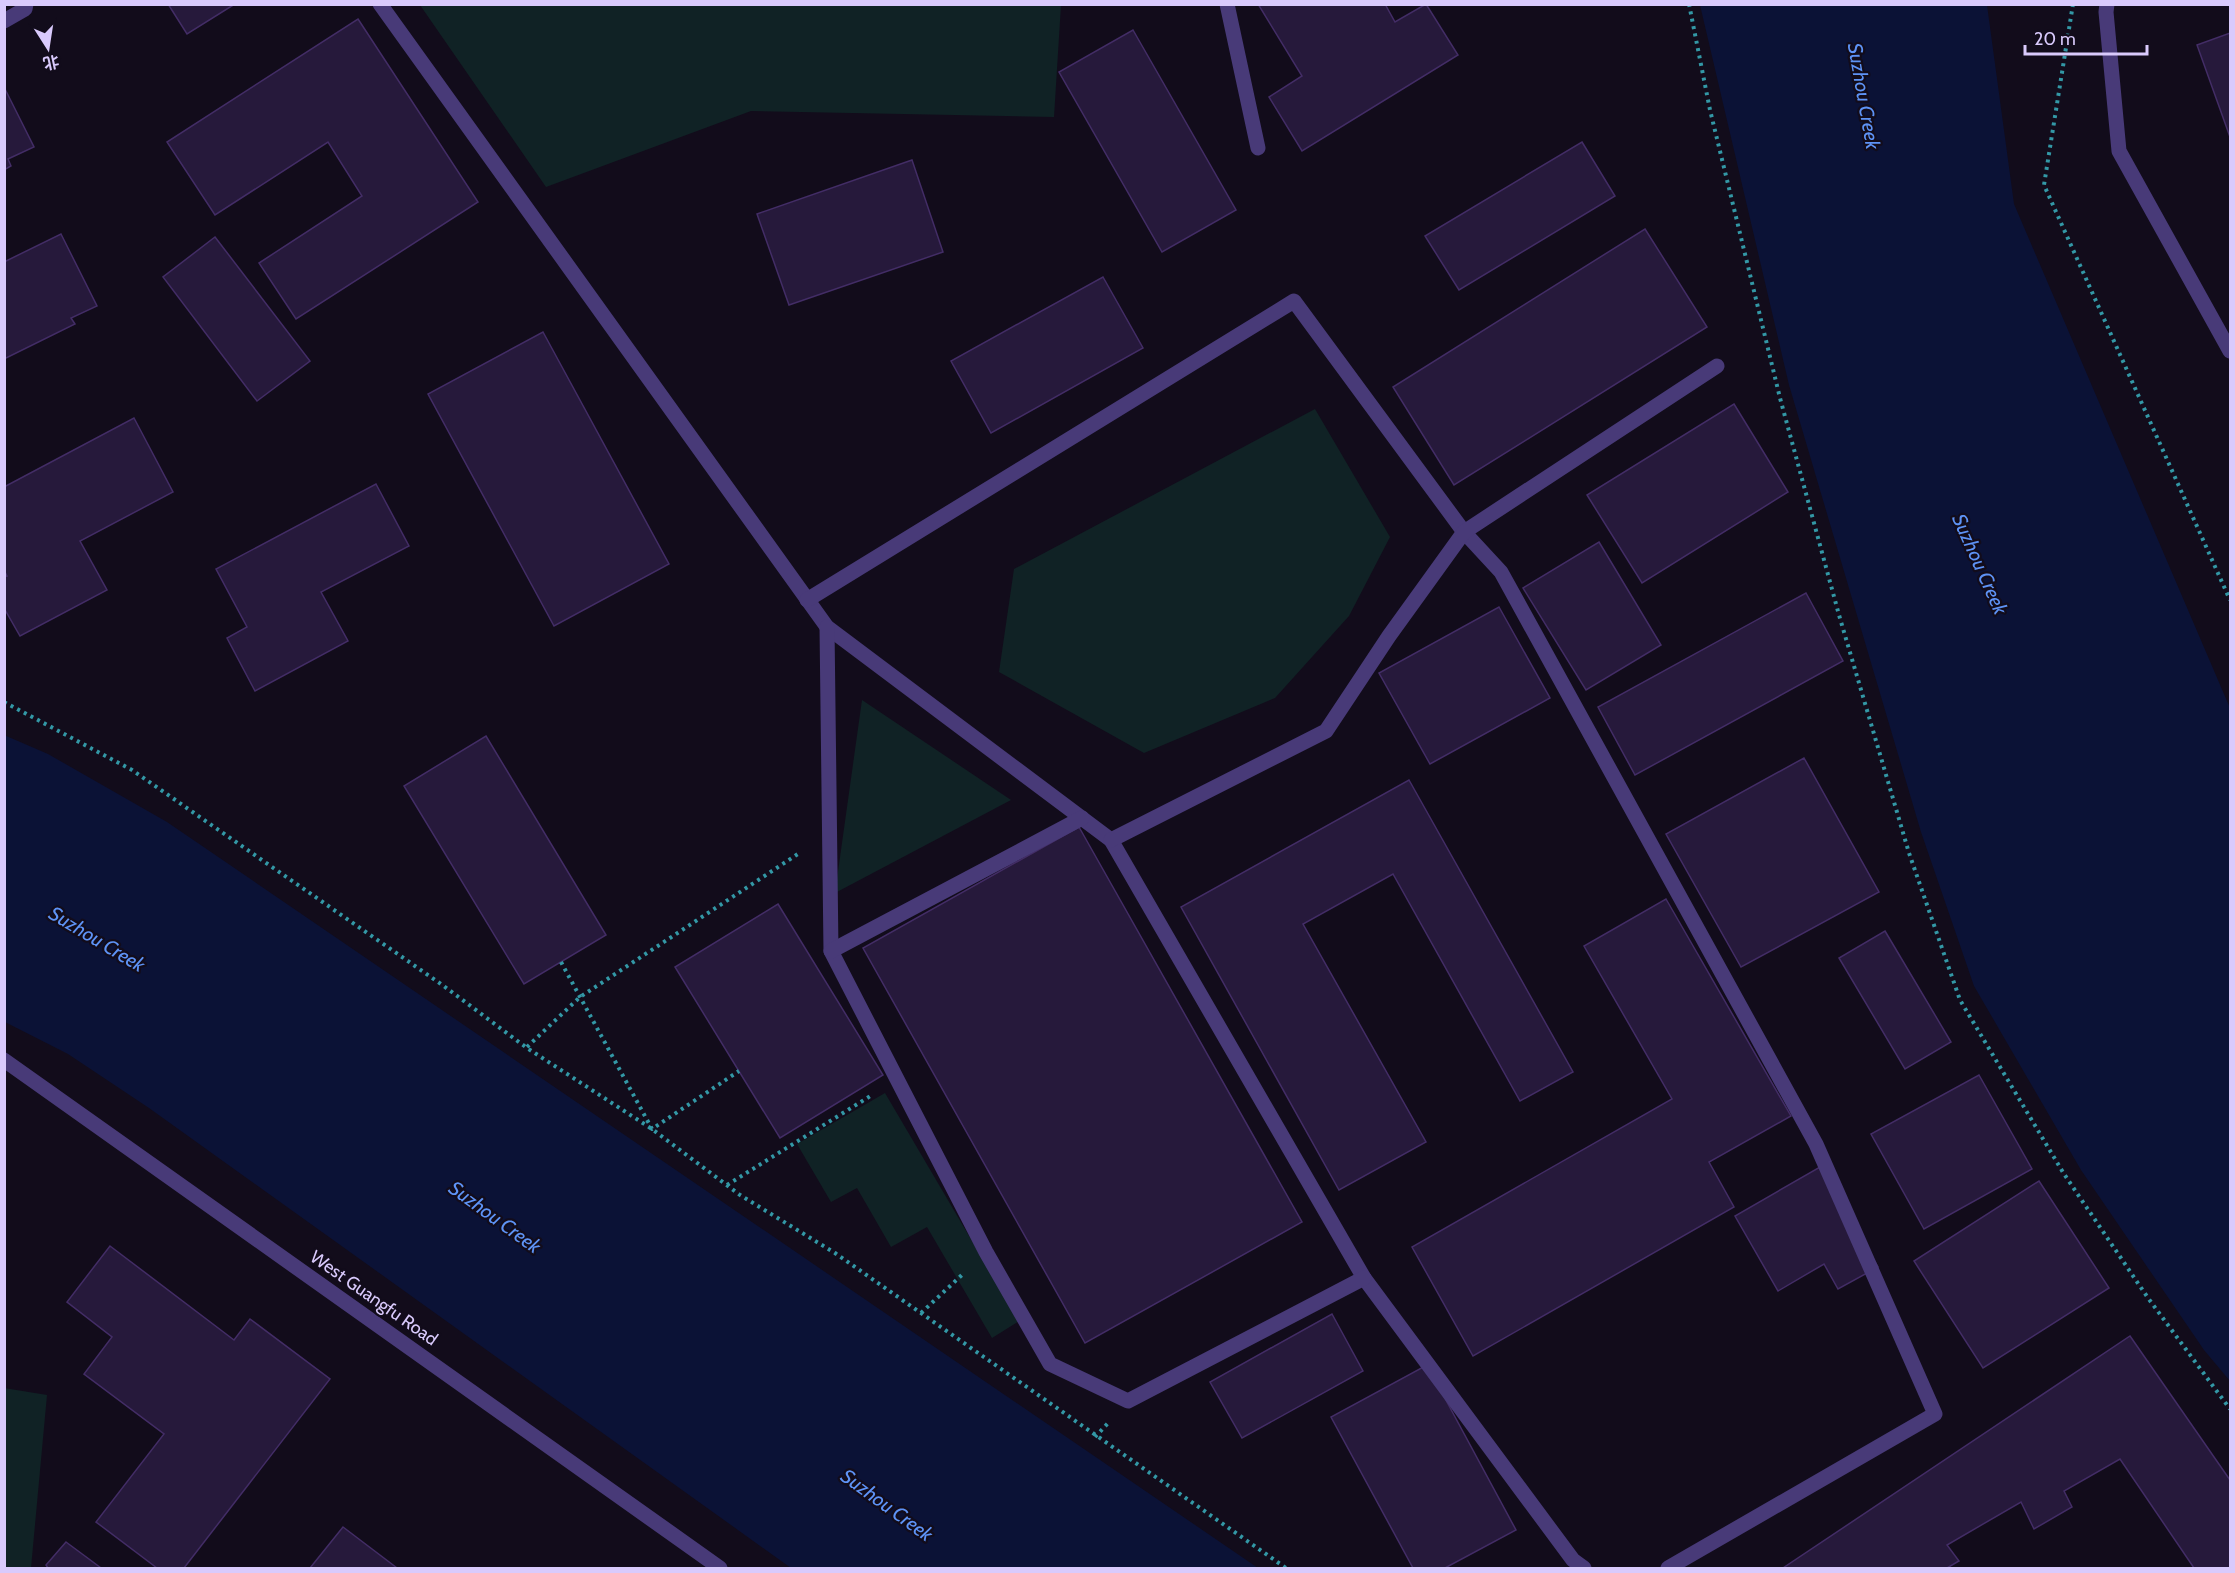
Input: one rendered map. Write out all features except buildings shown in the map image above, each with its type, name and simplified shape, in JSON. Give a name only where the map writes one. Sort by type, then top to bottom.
[{"type":"street","points":[[4,21],[25,9],[26,4]]},
{"type":"street","points":[[380,4],[826,627],[1111,840],[1364,1278],[1573,1560],[1584,1569]]},
{"type":"street","points":[[1227,4],[1258,148]]},
{"type":"street","points":[[2108,4],[2106,12],[2120,151],[2230,351]]},
{"type":"street","points":[[807,600],[1294,301],[1464,532],[1501,572],[1816,1144],[1935,1414],[1668,1569]]},
{"type":"street","points":[[1111,840],[1326,731],[1389,636],[1464,532],[1717,366]]},
{"type":"street","points":[[826,627],[831,951],[986,1252],[1050,1364],[1128,1401],[1364,1278]]},
{"type":"street","points":[[831,951],[1082,818]]},
{"type":"street","name":"West Guangfu Road","points":[[4,1059],[720,1569]]},
{"type":"path","points":[[1689,4],[1710,110],[1777,386],[1836,603],[1909,853],[1960,1000],[2064,1174],[2148,1298],[2230,1409]]},
{"type":"path","points":[[2073,4],[2044,185],[2230,600]]},
{"type":"path","points":[[4,702],[132,770],[441,984],[527,1048],[652,1129],[727,1185],[835,1253],[1286,1569]]},
{"type":"path","points":[[527,1048],[579,997],[830,834]]},
{"type":"path","points":[[561,962],[652,1129]]},
{"type":"path","points":[[652,1129],[739,1071]]},
{"type":"path","points":[[727,1185],[896,1080]]},
{"type":"path","points":[[921,1313],[986,1252]]},
{"type":"shaded area","points":[[420,5],[1061,5],[1054,117],[751,111],[546,187]]},
{"type":"shaded area","points":[[1315,409],[1390,537],[1349,616],[1275,698],[1144,753],[999,672],[1014,569]]},
{"type":"shaded area","points":[[862,700],[1011,800],[835,893]]},
{"type":"shaded area","points":[[885,1093],[1019,1321],[992,1338],[927,1227],[891,1247],[857,1188],[831,1202],[797,1144]]},
{"type":"shaded area","points":[[4,1388],[47,1395],[31,1568],[5,1568]]},
{"type":"water","name":"Suzhou Creek","points":[[1700,5],[1987,5],[2014,204],[2230,708],[2230,1381],[2204,1350],[2081,1170],[1974,986],[1921,832],[1789,385]]},
{"type":"water","name":"Suzhou Creek","points":[[4,735],[48,754],[167,822],[1258,1568],[791,1568],[149,1108],[68,1054],[5,1022]]}]
